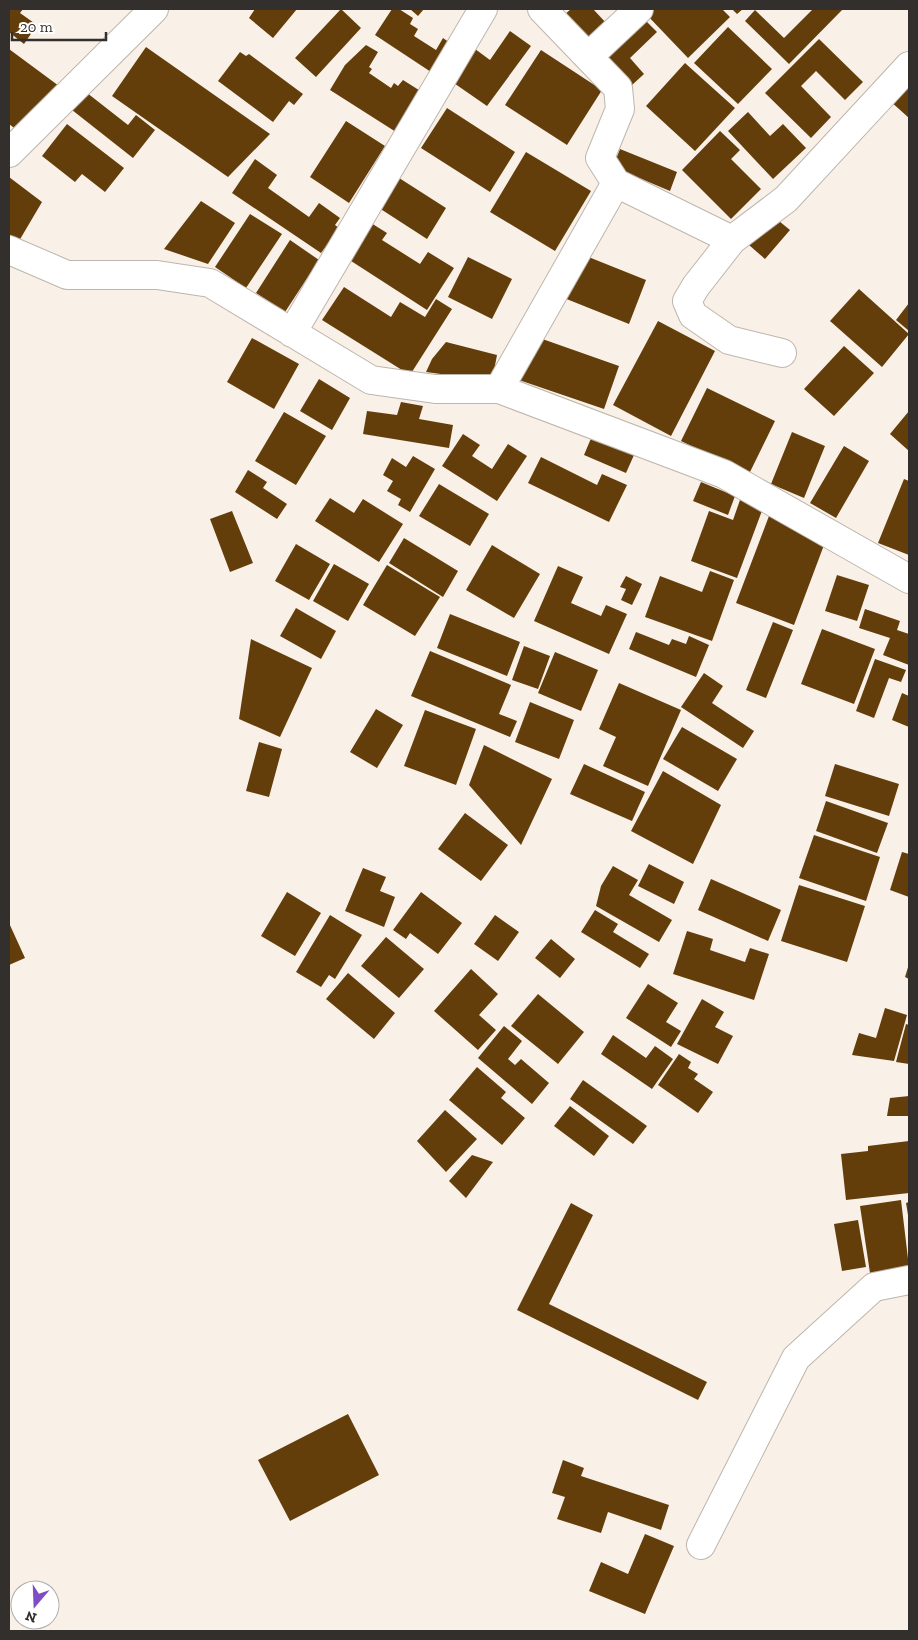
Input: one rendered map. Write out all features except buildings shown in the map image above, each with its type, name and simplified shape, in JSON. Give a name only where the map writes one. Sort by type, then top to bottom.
[{"type":"street","points":[[9,153],[154,9]]},
{"type":"street","points":[[292,333],[483,9]]},
{"type":"street","points":[[542,9],[618,88],[620,109],[600,158],[616,183],[732,240]]},
{"type":"street","points":[[589,56],[639,9]]},
{"type":"street","points":[[782,353],[729,340],[693,316],[687,301],[696,286],[732,240],[786,200],[909,66]]},
{"type":"street","points":[[499,388],[616,183]]},
{"type":"street","points":[[9,250],[67,275],[157,275],[210,283],[371,380],[435,389],[499,388],[724,474],[909,580]]},
{"type":"street","points":[[701,1545],[796,1358],[874,1287],[909,1280]]}]
